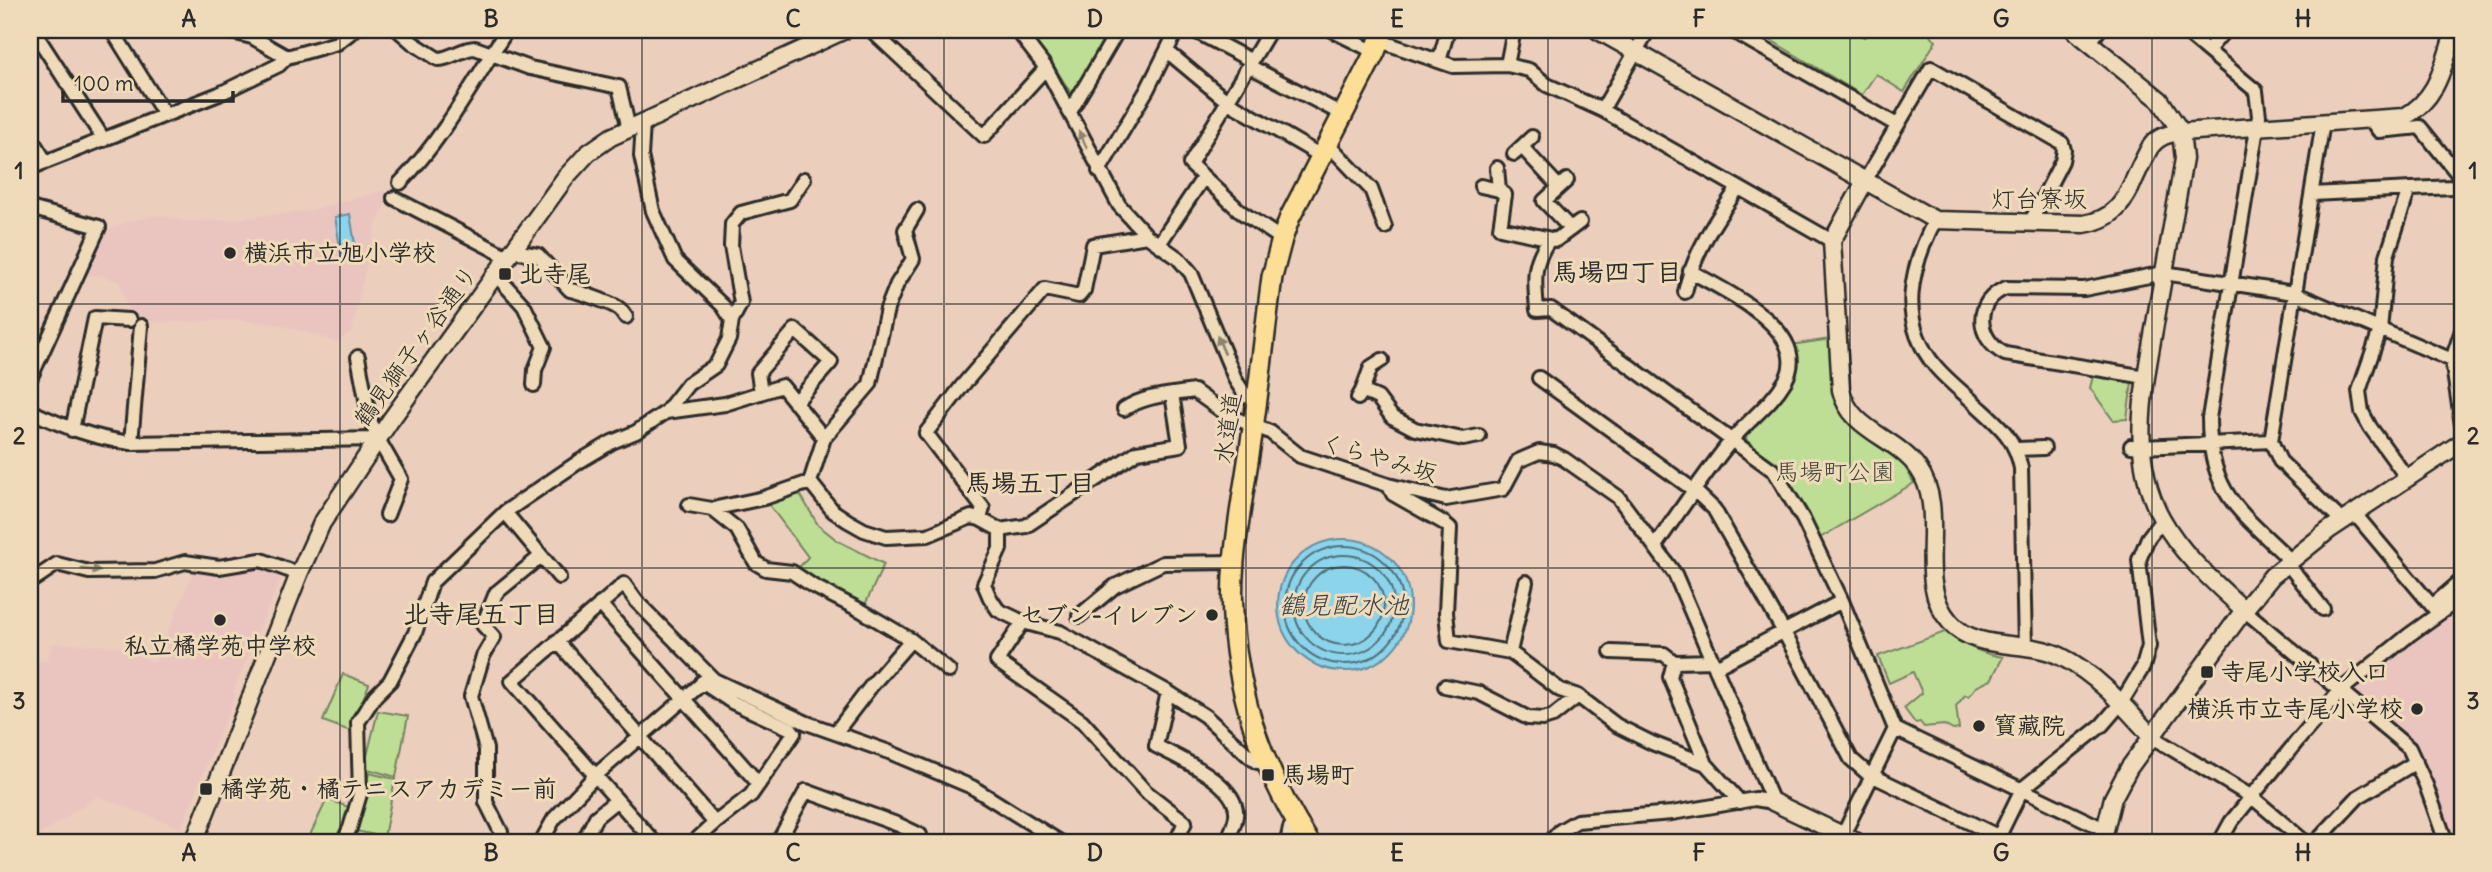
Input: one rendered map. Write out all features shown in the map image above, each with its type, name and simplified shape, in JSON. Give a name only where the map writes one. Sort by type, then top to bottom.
[{"type":"main road","name":"水道道","points":[[1310,842],[1264,760],[1252,726],[1240,680],[1234,623],[1234,562],[1272,277],[1282,239],[1290,217],[1344,116],[1379,41]]},
{"type":"street","points":[[33,30],[104,140]]},
{"type":"street","points":[[112,30],[165,115]]},
{"type":"street","points":[[224,30],[253,37],[287,57]]},
{"type":"street","points":[[30,168],[219,94],[279,65],[287,57],[337,43],[354,30]]},
{"type":"street","points":[[398,30],[438,59],[469,48],[530,68],[619,87],[636,126],[653,211],[675,260],[723,306],[732,320]]},
{"type":"street","points":[[400,183],[458,109],[507,30]]},
{"type":"street","name":"鶴見獅子ヶ谷通り","points":[[194,842],[299,574],[322,523],[378,439],[578,162],[611,137],[845,30]]},
{"type":"street","points":[[871,30],[984,136],[1046,68]]},
{"type":"street","points":[[1017,30],[1046,68],[1119,205],[1147,236],[1178,258],[1191,273],[1236,381],[1246,396],[1257,398]]},
{"type":"street","points":[[1070,112],[1118,30]]},
{"type":"street","points":[[1099,171],[1168,52],[1177,30]]},
{"type":"street","points":[[1193,30],[1344,116]]},
{"type":"street","points":[[1270,30],[1190,164],[1241,212],[1282,239]]},
{"type":"street","points":[[1331,30],[1379,41],[1454,66],[1507,65],[1529,70],[1547,85],[1602,110],[1832,240]]},
{"type":"street","points":[[1439,61],[1448,30]]},
{"type":"street","points":[[1507,65],[1514,30]]},
{"type":"street","points":[[1597,30],[1935,220],[1913,273],[1910,302],[1925,351],[1937,368],[2005,431],[2017,449],[2021,468],[2025,646]]},
{"type":"street","points":[[1602,110],[1648,30]]},
{"type":"street","points":[[1731,30],[1897,125]]},
{"type":"street","points":[[2074,30],[2094,36],[2160,100],[2181,132],[2184,159],[2146,377],[2137,446],[2152,498],[2162,520],[2194,563],[2244,610],[2409,748],[2444,837],[2456,842]]},
{"type":"street","points":[[2183,30],[2256,91],[2259,116],[2209,418],[2209,444],[2213,466],[2222,488],[2235,505],[2288,561],[2323,609]]},
{"type":"street","points":[[2208,50],[2224,30]]},
{"type":"street","points":[[2181,132],[2404,117],[2426,103],[2437,85],[2455,30]]},
{"type":"street","points":[[1168,52],[1228,102],[1326,151],[1371,188],[1385,227]]},
{"type":"street","points":[[2030,223],[2062,161],[2062,142],[1931,68],[1832,240],[1839,373],[1844,402],[1863,425],[1891,441],[1906,454],[1926,483],[1932,517],[1934,592],[1939,606],[1951,624],[1969,635],[1992,643],[2046,650],[2074,663],[2120,703],[2152,737],[2252,797],[2305,842]]},
{"type":"street","points":[[2312,194],[2452,187],[2462,181],[2420,127],[2379,131],[2370,119]]},
{"type":"street","points":[[2323,122],[2271,441],[2280,460],[2349,518],[2435,609]]},
{"type":"street","name":"灯台寮坂","points":[[1935,220],[2084,224],[2101,221],[2124,201],[2151,145],[2161,136],[2181,132]]},
{"type":"street","points":[[30,136],[46,162]]},
{"type":"street","points":[[1481,187],[1499,190],[1505,195],[1500,228],[1556,240],[1575,226],[1545,201],[1563,183],[1518,150],[1532,137]]},
{"type":"street","points":[[1497,168],[1499,190]]},
{"type":"street","points":[[343,842],[360,794],[358,722],[397,669],[415,633],[432,582],[505,512],[580,461],[612,442],[636,432],[666,412],[688,384],[716,365],[729,339],[732,320],[741,303],[731,246],[732,224],[741,213],[790,200],[804,178]]},
{"type":"street","points":[[1159,244],[1203,178]]},
{"type":"street","points":[[1685,292],[1690,271],[1710,228],[1738,188]]},
{"type":"street","points":[[2407,478],[2370,427],[2359,401],[2361,380],[2380,330],[2387,256],[2409,189]]},
{"type":"street","points":[[394,198],[510,254],[538,254],[570,290],[583,292],[618,307],[626,317]]},
{"type":"street","points":[[30,208],[99,227],[30,379]]},
{"type":"street","points":[[810,482],[824,438],[870,384],[873,363],[882,342],[887,309],[897,284],[913,259],[905,230],[917,210]]},
{"type":"street","points":[[980,519],[983,508],[926,433],[962,386],[1045,289],[1079,296],[1084,290],[1093,245],[1147,236]]},
{"type":"street","points":[[1549,240],[1539,255],[1535,278],[1537,310],[1551,309],[1774,471],[1803,519],[1842,601],[1895,729],[2022,789],[2103,836],[2113,798],[2129,768],[2244,610],[2272,576],[2288,561],[2462,442]]},
{"type":"street","points":[[1690,271],[1763,314],[1777,328],[1788,351],[1790,370],[1786,381],[1774,398],[1732,440],[1655,546],[1675,574],[1773,802]]},
{"type":"street","points":[[2146,377],[2006,354],[1993,348],[1984,333],[1982,316],[1986,302],[1996,292],[2006,288],[2084,289],[2164,273],[2294,293],[2457,359]]},
{"type":"street","points":[[496,275],[524,306],[544,347],[535,370],[534,385]]},
{"type":"street","points":[[72,430],[95,318],[135,323],[131,443]]},
{"type":"street","points":[[761,393],[758,373],[795,330],[831,362],[795,403]]},
{"type":"street","points":[[2462,331],[2457,359],[2462,425]]},
{"type":"street","points":[[358,357],[370,421],[401,479],[387,515]]},
{"type":"street","points":[[1382,360],[1371,367],[1360,394],[1378,398],[1391,417],[1415,429],[1463,439],[1479,436]]},
{"type":"street","points":[[1539,378],[1695,491],[1714,509],[1784,632],[1851,760],[1872,775],[2002,840],[2022,789],[2102,725],[2143,667],[2147,656],[2147,627],[2139,560],[2148,537],[2162,520]]},
{"type":"street","points":[[666,412],[725,404],[782,386],[824,438]]},
{"type":"street","name":"くらやみ坂","points":[[1172,394],[1194,391],[1229,416],[1270,432],[1300,456],[1388,485],[1447,499],[1503,489],[1518,461],[1539,452],[1554,454],[1618,497],[1655,546]]},
{"type":"street","points":[[810,482],[823,500],[841,516],[864,530],[886,537],[928,535],[971,517],[1000,530],[1026,526],[1137,452],[1180,445],[1172,394],[1146,398],[1124,409]]},
{"type":"street","points":[[30,411],[99,439],[131,443],[378,439]]},
{"type":"street","points":[[2137,446],[2271,441]]},
{"type":"street","points":[[2017,449],[2044,449]]},
{"type":"street","points":[[689,505],[712,509],[764,498],[810,482]]},
{"type":"street","points":[[1388,485],[1394,494],[1450,528],[1446,613],[1449,641],[1510,652],[1560,690],[1578,696],[1628,731],[1706,764]]},
{"type":"street","points":[[712,509],[737,529],[756,563],[766,569],[792,572],[911,639],[949,671]]},
{"type":"street","points":[[505,512],[559,577]]},
{"type":"street","points":[[1000,530],[1000,549],[984,584],[989,598],[998,610],[1023,622],[1060,632],[1168,692],[1205,716],[1257,762],[1264,760]]},
{"type":"street","points":[[502,842],[501,832],[486,802],[486,748],[471,696],[483,656],[494,637],[484,625],[496,593],[540,557]]},
{"type":"street","points":[[30,582],[57,564],[89,572],[155,570],[185,562],[219,567],[261,560],[299,574]]},
{"type":"street","points":[[1079,616],[1115,586],[1163,563],[1234,562]]},
{"type":"street","points":[[2220,842],[2231,822],[2340,691],[2435,609],[2462,580]]},
{"type":"street","points":[[1510,652],[1526,582]]},
{"type":"street","points":[[654,842],[512,681],[624,584],[706,679],[732,702],[791,729],[794,733],[751,795],[694,842]]},
{"type":"street","points":[[2435,609],[2462,597]]},
{"type":"street","points":[[1611,652],[1664,654],[1674,662],[1715,664],[1842,601]]},
{"type":"street","points":[[600,604],[759,784]]},
{"type":"street","points":[[1023,622],[997,661],[1082,721],[1145,792],[1185,822],[1176,842]]},
{"type":"street","points":[[836,733],[911,639]]},
{"type":"street","points":[[557,641],[715,823]]},
{"type":"street","points":[[1674,662],[1670,677],[1706,764],[1740,802]]},
{"type":"street","points":[[541,842],[554,820],[596,775],[706,679]]},
{"type":"street","points":[[706,679],[807,723],[889,752],[972,787],[1060,842]]},
{"type":"street","points":[[1445,687],[1479,693],[1528,718],[1543,719],[1553,716],[1578,696]]},
{"type":"street","points":[[1168,692],[1156,746],[1196,767],[1226,789],[1233,799],[1237,815],[1227,842]]},
{"type":"street","points":[[1550,842],[1560,831],[1577,821],[1672,813],[1755,799],[1773,802],[1850,839],[1872,775],[1895,729]]},
{"type":"street","points":[[2316,842],[2358,797],[2416,762]]},
{"type":"street","points":[[778,842],[806,790],[920,835],[915,842]]},
{"type":"street","points":[[583,842],[596,817],[617,800]]},
{"type":"street","points":[[1287,842],[1290,828],[1297,822]]},
{"type":"shaded area","name":"横浜市立旭小学校","points":[[385,190],[389,195],[374,230],[352,331],[337,342],[280,325],[238,320],[139,323],[132,321],[119,282],[102,276],[80,275],[99,234],[132,220],[160,215],[186,221],[227,220],[312,210]]},
{"type":"shaded area","points":[[257,566],[282,575],[233,692],[236,694],[181,828],[98,796],[30,842],[30,674],[34,661],[47,661],[52,643],[116,646],[155,662],[194,570],[218,573]]},
{"type":"shaded area","name":"横浜市立寺尾小学校","points":[[2462,603],[2462,842],[2448,830],[2391,726],[2353,692],[2353,687],[2454,606]]},
{"type":"green space","points":[[1034,30],[1116,30],[1074,98],[1050,60],[1029,35]]},
{"type":"green space","points":[[1754,30],[1850,30],[1864,37],[1877,30],[1924,30],[1936,41],[1904,92],[1876,74],[1862,95]]},
{"type":"green space","name":"馬場町公園","points":[[1831,339],[1839,403],[1903,463],[1914,483],[1818,539],[1776,467],[1747,441],[1745,433],[1779,398],[1791,345]]},
{"type":"green space","points":[[2093,376],[2132,382],[2127,419],[2113,420],[2090,388]]},
{"type":"green space","points":[[796,487],[818,525],[838,541],[884,564],[864,607],[797,570],[808,557],[764,498]]},
{"type":"green space","points":[[1945,632],[1972,648],[2003,657],[1991,680],[1976,687],[1969,696],[1965,695],[1956,706],[1959,729],[1953,730],[1944,725],[1924,727],[1920,722],[1915,723],[1904,708],[1922,693],[1913,672],[1889,683],[1878,656]]},
{"type":"green space","points":[[343,674],[369,684],[350,731],[323,721]]},
{"type":"green space","points":[[378,711],[408,716],[396,777],[364,768]]},
{"type":"green space","points":[[369,773],[395,779],[384,837],[356,831]]},
{"type":"green space","points":[[327,799],[351,808],[338,842],[310,835]]},
{"type":"water","points":[[350,214],[357,256],[342,259],[335,217]]},
{"type":"water","name":"鶴見配水池","points":[[1344,539],[1369,544],[1391,558],[1405,580],[1410,605],[1405,630],[1391,652],[1369,666],[1344,671],[1319,666],[1297,652],[1283,630],[1278,605],[1283,580],[1297,558],[1319,544]]},
{"type":"place","name":"横浜市立旭小学校","points":[[230,253]]},
{"type":"place","name":"北寺尾","points":[[505,274]]},
{"type":"place","name":"セブン-イレブン","points":[[1212,615]]},
{"type":"place","name":"私立橘学苑中学校","points":[[220,620]]},
{"type":"place","name":"寺尾小学校入口","points":[[2207,672]]},
{"type":"place","name":"横浜市立寺尾小学校","points":[[2417,709]]},
{"type":"place","name":"寳藏院","points":[[1979,726]]},
{"type":"place","name":"馬場町","points":[[1268,775]]},
{"type":"place","name":"橘学苑・橘テニスアカデミー前","points":[[206,789]]},
{"type":"district","name":"馬場四丁目","points":[[1617,272]]},
{"type":"district","name":"馬場五丁目","points":[[1030,483]]},
{"type":"district","name":"北寺尾五丁目","points":[[481,614]]}]
